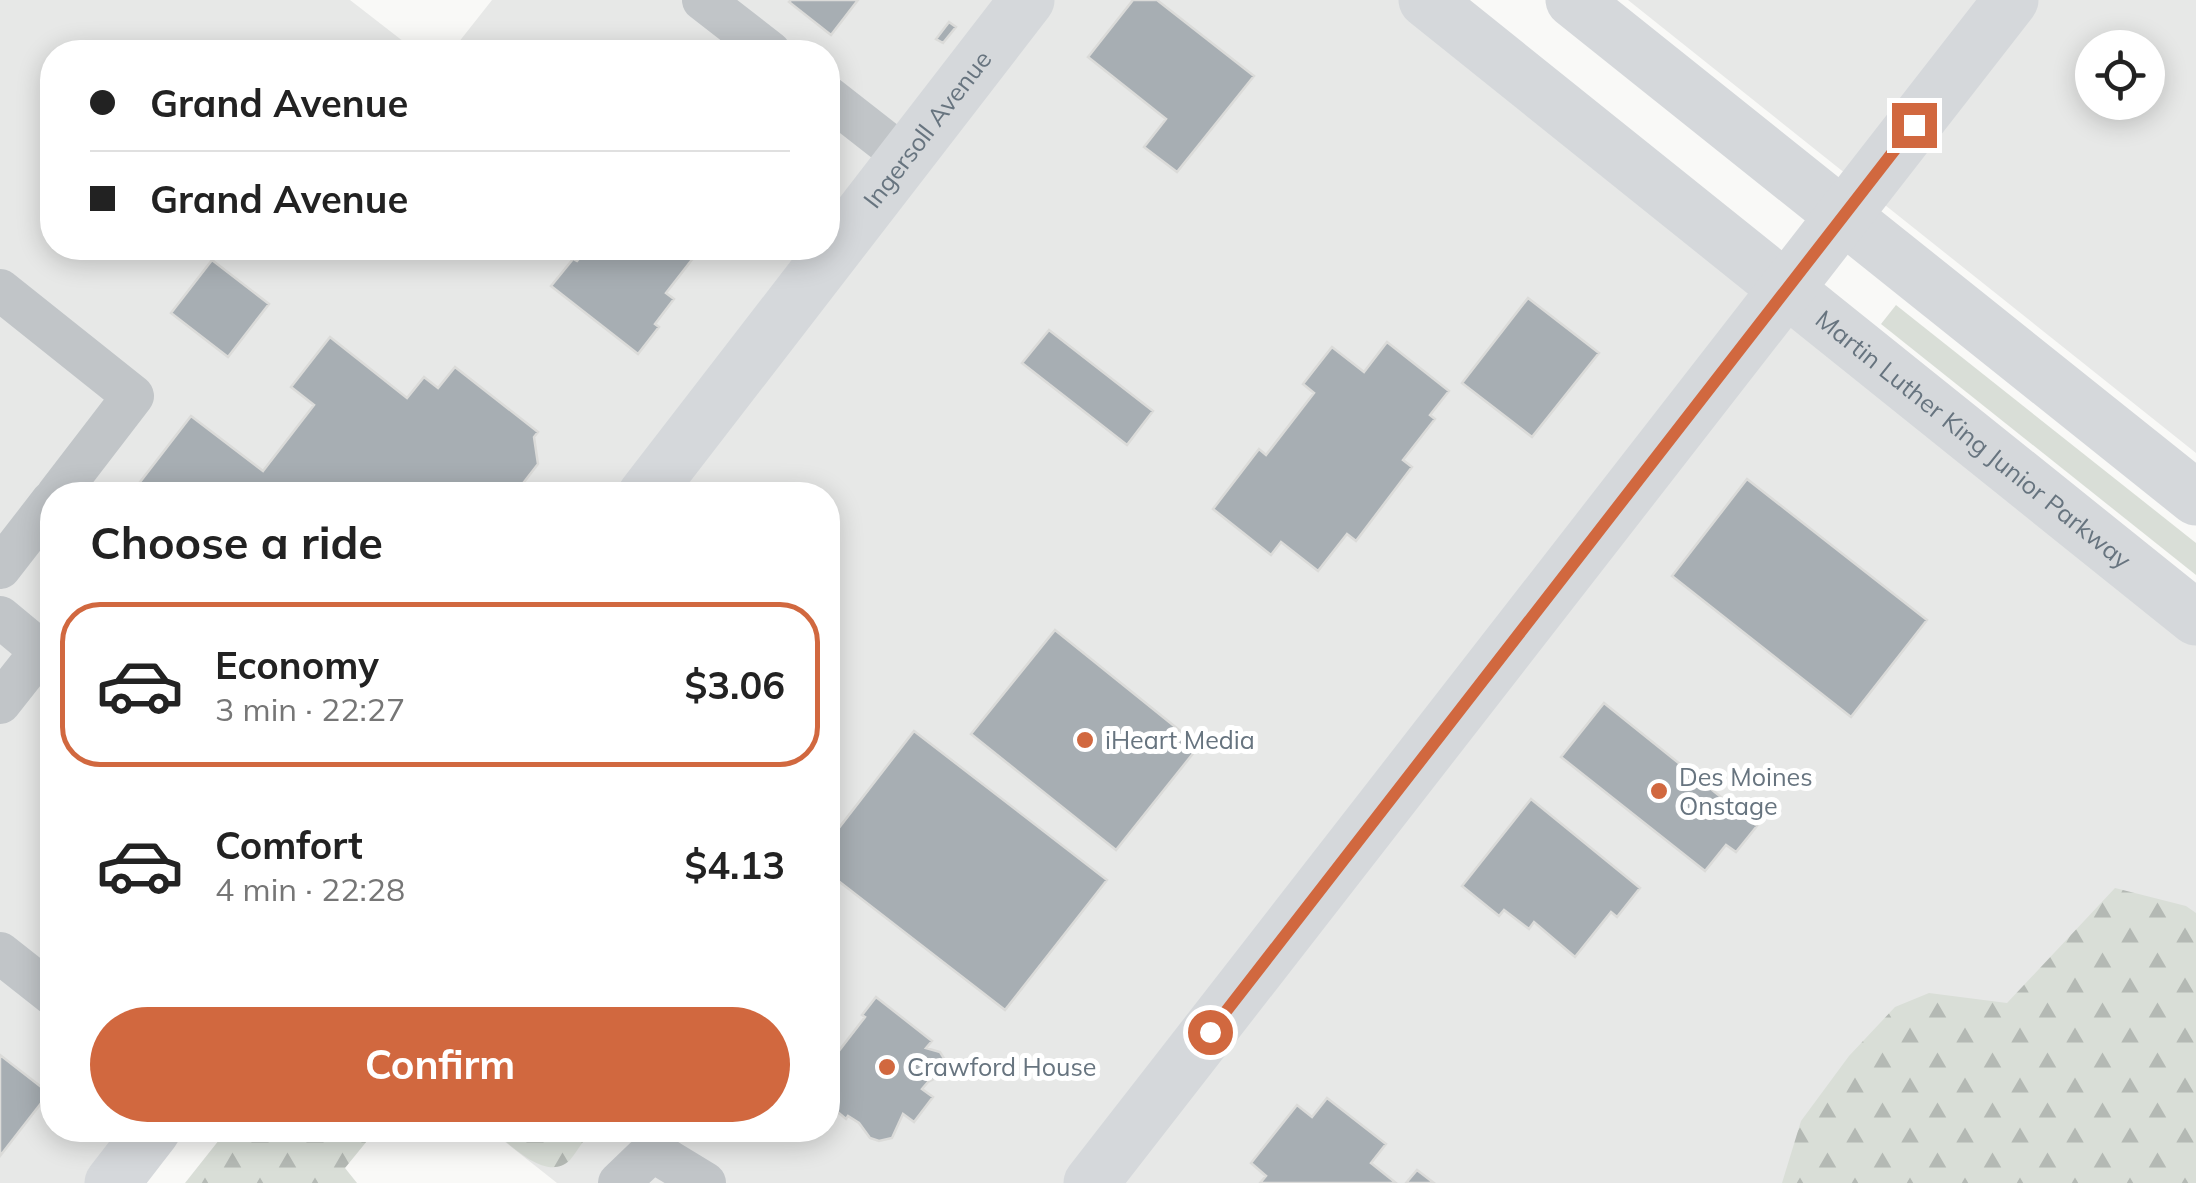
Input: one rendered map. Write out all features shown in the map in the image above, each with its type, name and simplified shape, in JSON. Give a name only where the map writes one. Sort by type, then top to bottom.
[{"type":"main road","name":"Ingersoll Avenue","points":[[840,243],[1027,0]]},
{"type":"main road","name":"Martin Luther King Junior Parkway","points":[[1426,0],[2196,618]]},
{"type":"main road","points":[[1573,0],[2196,498]]},
{"type":"main road","points":[[1091,1183],[2011,0]]},
{"type":"main road","name":"Ingersoll Avenue","points":[[655,482],[827,260]]},
{"type":"main road","points":[[112,1183],[144,1142]]},
{"type":"street","points":[[703,0],[755,40]]},
{"type":"street","points":[[840,106],[906,158]]},
{"type":"street","points":[[0,290],[133,396],[67,482]]},
{"type":"street","points":[[0,568],[40,517]]},
{"type":"street","points":[[0,618],[40,650]]},
{"type":"street","points":[[0,703],[40,652]]},
{"type":"street","points":[[0,953],[40,985]]},
{"type":"street","points":[[618,1183],[645,1158],[659,1155],[706,1183]]},
{"type":"shaded area","points":[[0,0],[350,0],[402,40],[40,40],[40,260],[840,260],[840,40],[460,40],[492,0],[1426,0],[2196,618],[2196,1030],[2102,1183],[557,1183],[505,1142],[840,1142],[840,482],[40,482],[40,1142],[144,1142],[112,1183],[0,1183]]},
{"type":"shaded area","points":[[1628,0],[2196,0],[2196,453]]},
{"type":"green space","points":[[1896,305],[2196,543],[2196,575],[1881,324]]},
{"type":"green space","points":[[2115,888],[2186,906],[2196,913],[2196,1183],[1782,1183],[1801,1121],[1849,1056],[1895,1007],[1929,993],[2007,1003]]},
{"type":"green space","points":[[217,1142],[366,1142],[345,1168],[357,1183],[185,1183]]},
{"type":"green space","points":[[507,1142],[583,1142],[561,1166],[540,1165]]},
{"type":"building","points":[[791,0],[858,0],[831,35]]},
{"type":"building","points":[[1133,0],[1157,0],[1254,76],[1177,172],[1144,147],[1166,119],[1088,57]]},
{"type":"building","points":[[949,22],[956,27],[943,43],[936,39]]},
{"type":"building","points":[[212,260],[269,304],[228,357],[171,313]]},
{"type":"building","points":[[572,260],[692,260],[666,293],[674,299],[638,354],[551,286]]},
{"type":"building","points":[[1528,298],[1599,353],[1532,437],[1462,383]]},
{"type":"building","points":[[1049,330],[1153,411],[1127,445],[1022,363]]},
{"type":"building","points":[[330,337],[407,398],[424,377],[438,388],[455,367],[538,432],[534,437],[538,464],[524,482],[140,482],[191,416],[263,471],[314,405],[291,387]]},
{"type":"building","points":[[1387,342],[1449,391],[1430,415],[1435,419],[1403,460],[1412,467],[1356,541],[1347,534],[1318,571],[1281,542],[1271,555],[1213,509],[1259,449],[1266,455],[1314,393],[1303,384],[1332,347],[1364,372]]},
{"type":"building","points":[[1747,479],[1927,620],[1851,717],[1672,576]]},
{"type":"building","name":"iHeart Media","points":[[1055,630],[1199,746],[1116,850],[971,734]]},
{"type":"building","name":"Des Moines Onstage","points":[[1604,703],[1757,826],[1736,852],[1726,845],[1705,871],[1561,757]]},
{"type":"building","points":[[914,731],[1107,880],[1005,1010],[840,882],[840,827]]},
{"type":"building","points":[[1531,799],[1640,888],[1617,917],[1611,912],[1575,957],[1534,922],[1529,929],[1504,910],[1499,916],[1462,886]]},
{"type":"building","name":"Crawford House","points":[[876,997],[932,1041],[926,1048],[940,1052],[945,1060],[942,1075],[922,1089],[933,1097],[914,1122],[903,1114],[892,1138],[879,1141],[870,1138],[859,1123],[840,1114],[840,1049],[865,1017],[862,1015]]},
{"type":"building","points":[[0,1055],[40,1086],[40,1105],[0,1156]]},
{"type":"building","points":[[1327,1098],[1386,1144],[1371,1163],[1396,1183],[1260,1183],[1266,1176],[1251,1163],[1297,1105],[1312,1117]]},
{"type":"building","points":[[1417,1170],[1434,1183],[1406,1183]]},
{"type":"place","name":"iHeart Media","points":[[1085,740]]},
{"type":"place","name":"Des Moines Onstage","points":[[1659,791]]},
{"type":"place","name":"Crawford House","points":[[887,1067]]},
{"type":"route","points":[[1210,1032],[1914,125]]}]
